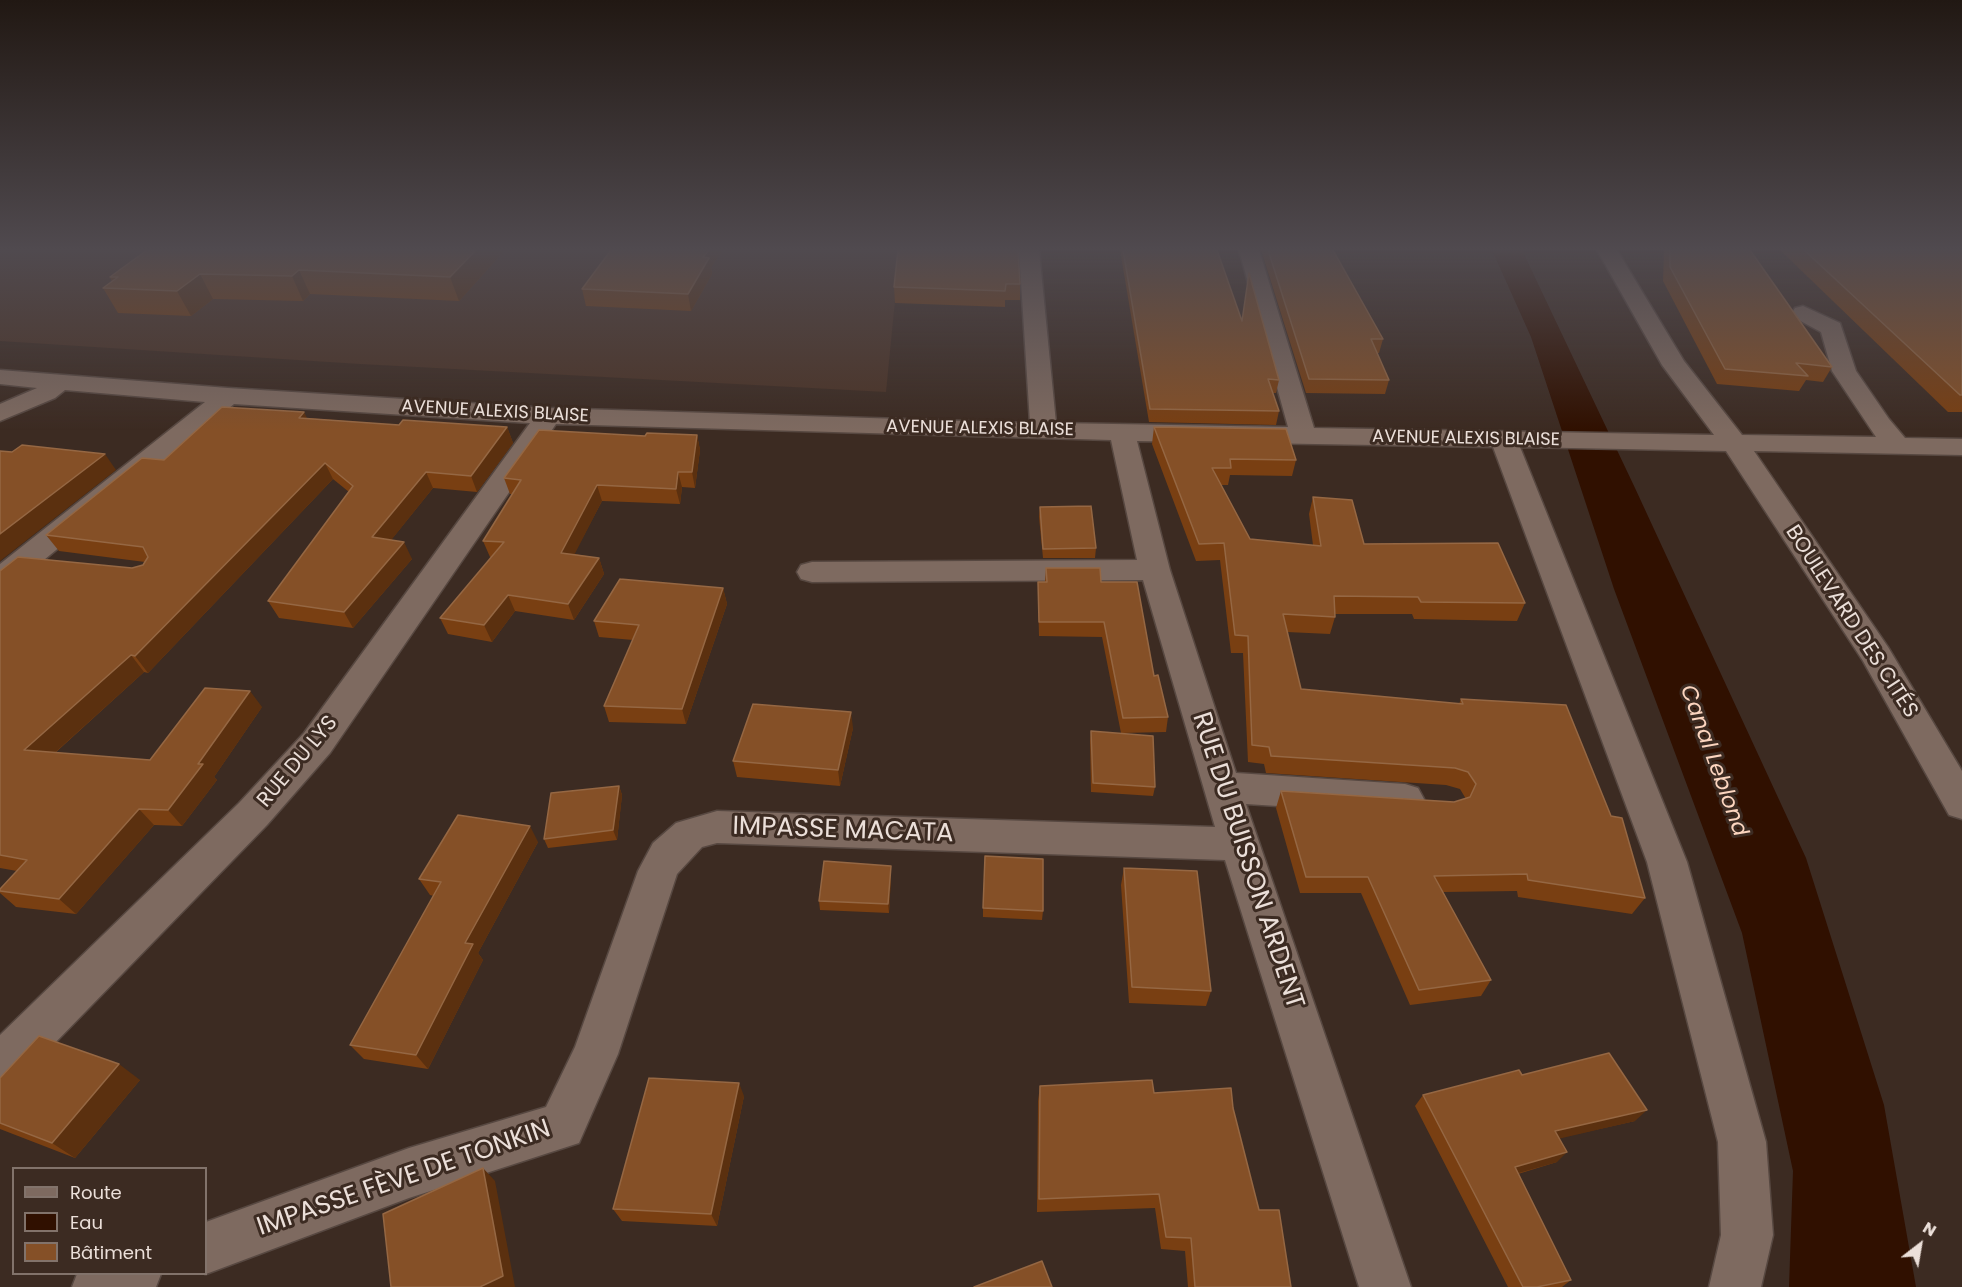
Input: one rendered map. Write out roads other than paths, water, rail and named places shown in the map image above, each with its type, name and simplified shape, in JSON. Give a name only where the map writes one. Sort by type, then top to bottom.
[{"type":"street","points":[[1034,310],[1044,431]]},
{"type":"street","points":[[1267,310],[1303,435]]},
{"type":"street","name":"BOULEVARD DES CITÉS","points":[[1640,310],[1674,365],[1735,444],[1876,655],[1962,804]]},
{"type":"street","points":[[1803,313],[1832,328],[1844,371],[1879,424],[1898,446]]},
{"type":"street","name":"AVENUE ALEXIS BLAISE","points":[[0,377],[228,396],[548,416],[1044,431],[1962,447]]},
{"type":"street","points":[[0,412],[46,393],[58,383]]},
{"type":"street","points":[[0,580],[228,396]]},
{"type":"street","name":"RUE DU LYS","points":[[0,1067],[253,814],[317,743],[548,416]]},
{"type":"street","name":"RUE DU BUISSON ARDENT","points":[[1122,432],[1155,570],[1240,844],[1385,1287]]},
{"type":"street","points":[[1504,440],[1667,862],[1742,1142],[1747,1235],[1735,1287]]},
{"type":"street","points":[[25,560],[60,564]]},
{"type":"street","points":[[812,572],[1155,570]]},
{"type":"street","points":[[1222,787],[1434,801]]},
{"type":"street","name":"IMPASSE MACATA","points":[[595,1054],[658,871],[678,842],[704,830],[717,827],[1240,844]]},
{"type":"street","name":"IMPASSE FÈVE DE TONKIN","points":[[207,1248],[409,1173],[562,1126],[595,1054]]},
{"type":"street","points":[[98,1287],[132,1275]]},
{"type":"water","name":"Canal Leblond","points":[[1519,310],[1551,310],[1806,858],[1884,1105],[1916,1287],[1789,1287],[1793,1171],[1742,933],[1614,589],[1531,337]]}]
